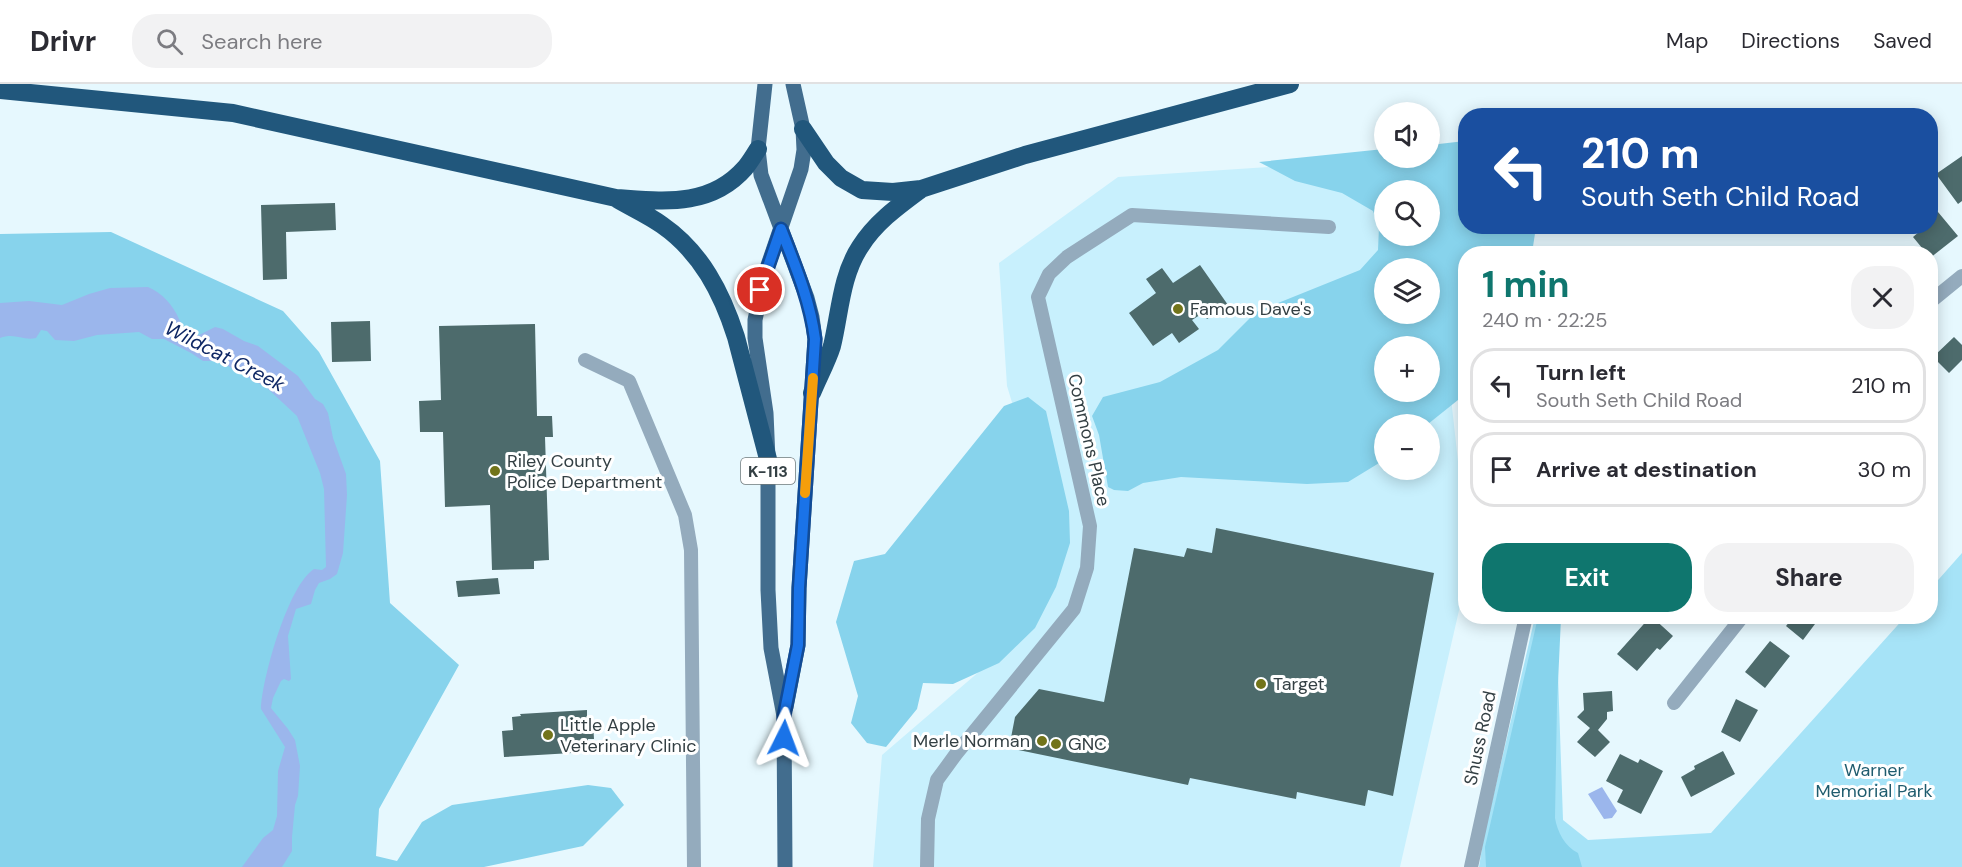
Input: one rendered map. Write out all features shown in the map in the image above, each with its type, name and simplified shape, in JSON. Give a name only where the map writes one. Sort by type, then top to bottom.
[{"type":"highway","points":[[803,129],[826,163],[841,178],[862,190],[893,192],[921,189],[1025,155],[1290,84]]},
{"type":"highway","points":[[0,90],[233,112],[616,198],[688,200],[713,191],[732,179],[744,169],[758,149]]},
{"type":"highway","points":[[812,393],[831,347],[844,288],[859,249],[877,225],[921,189]]},
{"type":"highway","points":[[616,198],[660,223],[676,235],[692,251],[714,284],[730,317],[768,459]]},
{"type":"main road","name":"K-113","points":[[765,84],[758,149],[761,175],[807,298],[815,339],[799,588],[798,645],[784,716]]},
{"type":"main road","name":"K-113","points":[[785,867],[784,716],[771,648],[766,413],[754,320],[764,277],[801,169],[804,150],[803,129],[793,84]]},
{"type":"street","name":"Commons Place","points":[[927,867],[928,819],[937,780],[1074,609],[1087,568],[1090,526],[1038,297],[1049,274],[1067,257],[1132,215],[1329,228]]},
{"type":"street","points":[[1938,296],[1962,276]]},
{"type":"street","points":[[585,360],[628,381],[685,515],[691,550],[694,867]]},
{"type":"street","name":"Shuss Road","points":[[1471,867],[1524,624]]},
{"type":"street","points":[[1674,703],[1737,624]]},
{"type":"shaded area","points":[[1458,142],[1458,234],[1535,234],[1533,246],[1458,246],[1458,400],[1440,414],[1374,414],[1374,466],[1348,482],[1307,484],[1181,477],[1143,483],[1128,491],[1114,490],[1108,487],[1099,435],[1092,416],[1103,397],[1160,382],[1218,350],[1256,312],[1360,270],[1378,250],[1378,246],[1440,246],[1440,180],[1374,180],[1374,214],[1342,193],[1295,181],[1259,162],[1374,150],[1374,168],[1440,168],[1440,144]]},
{"type":"shaded area","points":[[1374,160],[1374,168],[1397,168],[1390,180],[1374,180],[1374,246],[1434,246],[1436,258],[1374,258],[1374,324],[1440,324],[1440,298],[1458,461],[1458,615],[1400,867],[873,867],[882,755],[1023,634],[1051,530],[1007,386],[999,263],[1118,177]]},
{"type":"shaded area","points":[[111,232],[283,311],[319,352],[380,461],[390,603],[459,665],[379,809],[376,856],[397,861],[422,822],[452,805],[588,785],[611,788],[624,805],[583,846],[484,867],[0,867],[0,234]]},
{"type":"shaded area","points":[[1028,397],[1046,411],[1069,511],[1070,543],[1056,587],[1035,628],[999,663],[953,684],[923,683],[917,709],[886,747],[867,743],[851,723],[858,696],[836,622],[854,561],[885,554],[1004,406]]},
{"type":"shaded area","points":[[1536,624],[1561,624],[1555,818],[1562,838],[1578,853],[1582,867],[1486,867],[1485,847]]},
{"type":"green space","name":"Warner Memorial Park","points":[[1962,553],[1962,867],[1479,867],[1484,836],[1533,624],[1556,624],[1563,820],[1588,840],[1711,833],[1899,624],[1938,624],[1938,580]]},
{"type":"water","name":"Wildcat Creek","points":[[148,287],[170,304],[184,330],[190,336],[199,335],[215,327],[223,329],[258,346],[298,376],[328,413],[333,438],[346,474],[343,553],[337,574],[319,583],[311,604],[296,609],[288,636],[291,679],[281,681],[271,708],[295,740],[300,766],[292,851],[282,867],[242,867],[263,838],[273,830],[277,816],[278,771],[285,747],[261,709],[271,656],[286,612],[304,578],[314,569],[322,570],[326,567],[324,489],[297,416],[267,388],[219,361],[203,361],[164,339],[152,339],[139,332],[97,335],[74,341],[55,340],[47,331],[41,330],[36,338],[5,336],[0,338],[0,303],[29,301],[62,305],[110,288]]},
{"type":"water","points":[[1602,787],[1617,811],[1612,818],[1604,819],[1588,794]]},
{"type":"building","points":[[1962,156],[1962,201],[1958,204],[1938,177],[1938,173]]},
{"type":"building","points":[[335,203],[336,230],[286,232],[287,279],[263,280],[261,205]]},
{"type":"building","points":[[1938,212],[1958,236],[1938,252],[1938,246],[1920,246],[1913,237],[1916,234],[1938,234]]},
{"type":"building","name":"Famous Dave's","points":[[1200,265],[1228,305],[1207,319],[1203,313],[1192,320],[1199,329],[1179,343],[1172,333],[1153,346],[1129,313],[1156,293],[1146,279],[1162,268],[1173,283]]},
{"type":"building","points":[[370,321],[371,361],[332,362],[331,322]]},
{"type":"building","name":"Riley County Police Department","points":[[535,324],[537,416],[552,416],[553,437],[545,437],[549,560],[534,561],[534,569],[492,570],[490,505],[445,507],[443,432],[420,432],[419,401],[441,400],[439,326]]},
{"type":"building","points":[[1954,337],[1962,345],[1962,360],[1949,373],[1938,362],[1938,352]]},
{"type":"building","name":"Target","points":[[1216,528],[1434,573],[1393,796],[1368,790],[1365,806],[1297,792],[1296,799],[1190,778],[1188,785],[1009,748],[1015,717],[1039,689],[1104,702],[1134,548],[1184,557],[1187,548],[1212,553]]},
{"type":"building","points":[[498,578],[500,594],[458,597],[456,581]]},
{"type":"building","points":[[1644,624],[1660,624],[1673,636],[1660,650],[1657,648],[1637,671],[1617,654]]},
{"type":"building","points":[[1788,624],[1815,624],[1803,640],[1786,626]]},
{"type":"building","points":[[1770,641],[1790,656],[1765,688],[1745,672]]},
{"type":"building","points":[[1612,691],[1613,711],[1607,712],[1607,719],[1598,730],[1610,742],[1595,757],[1577,742],[1590,728],[1577,717],[1584,710],[1583,693]]},
{"type":"building","points":[[1736,699],[1758,710],[1740,742],[1721,732]]},
{"type":"building","name":"Little Apple Veterinary Clinic","points":[[587,710],[587,723],[593,723],[594,739],[588,739],[589,752],[504,757],[502,731],[513,730],[512,717],[521,716],[520,714]]},
{"type":"building","points":[[1723,751],[1735,774],[1691,797],[1681,777],[1695,769],[1694,766]]},
{"type":"building","points":[[1620,754],[1638,763],[1640,759],[1663,771],[1641,814],[1617,802],[1623,790],[1606,781]]},
{"type":"slow traffic","points":[[805,493],[813,378]]},
{"type":"place","name":"Famous Dave's","points":[[1178,309]]},
{"type":"place","name":"Riley County Police Department","points":[[495,471]]},
{"type":"place","name":"Target","points":[[1261,684]]},
{"type":"place","name":"Little Apple Veterinary Clinic","points":[[548,735]]},
{"type":"place","name":"Merle Norman","points":[[1042,741]]},
{"type":"place","name":"GNC","points":[[1056,744]]},
{"type":"route","points":[[760,290],[781,229],[807,298],[815,339],[799,588],[798,645],[784,716],[784,738]]}]
